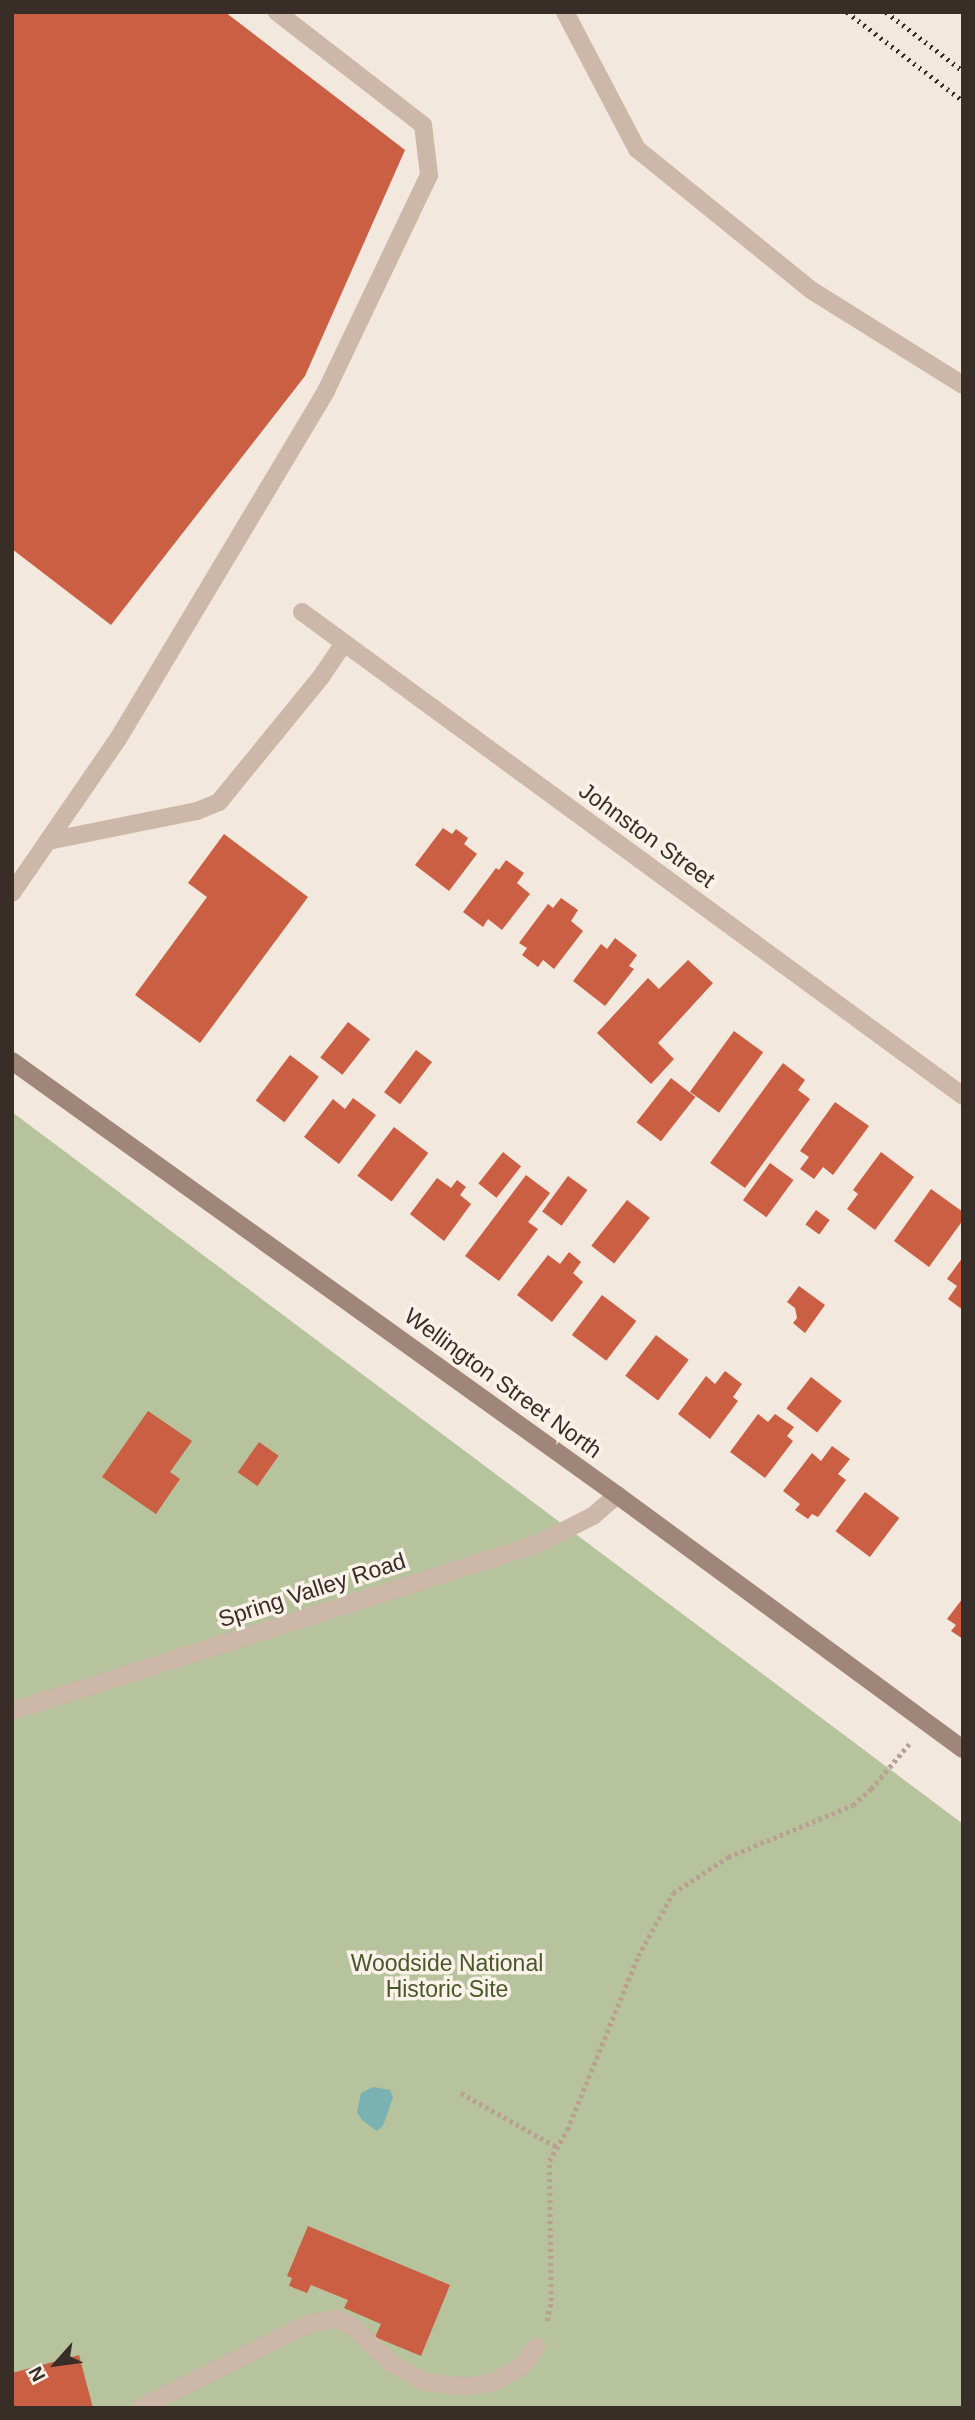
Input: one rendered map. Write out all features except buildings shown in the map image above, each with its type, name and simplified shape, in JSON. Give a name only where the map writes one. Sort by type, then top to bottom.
[{"type":"street","points":[[12,893],[118,739],[326,391],[429,175],[423,125],[277,12]]},
{"type":"street","points":[[565,12],[637,149],[811,290],[963,385]]},
{"type":"street","name":"Johnston Street","points":[[302,612],[963,1096]]},
{"type":"street","points":[[48,841],[197,811],[219,802],[321,677],[344,643]]},
{"type":"street","name":"Wellington Street North","points":[[12,1061],[617,1495],[963,1749]]},
{"type":"street","name":"Spring Valley Road","points":[[12,1711],[535,1545],[593,1516],[617,1495]]},
{"type":"street","points":[[140,2408],[312,2323],[338,2319],[354,2328],[392,2364],[425,2382],[464,2387],[494,2382],[524,2365],[536,2347]]},
{"type":"path","points":[[536,2347],[545,2331],[551,2301],[549,2161],[638,1956],[673,1893],[728,1857],[853,1805],[871,1789],[927,1722]]},
{"type":"path","points":[[461,2093],[556,2147]]},
{"type":"green space","name":"Woodside National Historic Site","points":[[12,1112],[963,1824],[963,2408],[12,2408]]},
{"type":"water","points":[[373,2087],[390,2090],[393,2097],[383,2126],[377,2131],[362,2120],[357,2112],[361,2093]]},
{"type":"railway","points":[[847,12],[963,101]]},
{"type":"railway","points":[[886,12],[963,71]]}]
